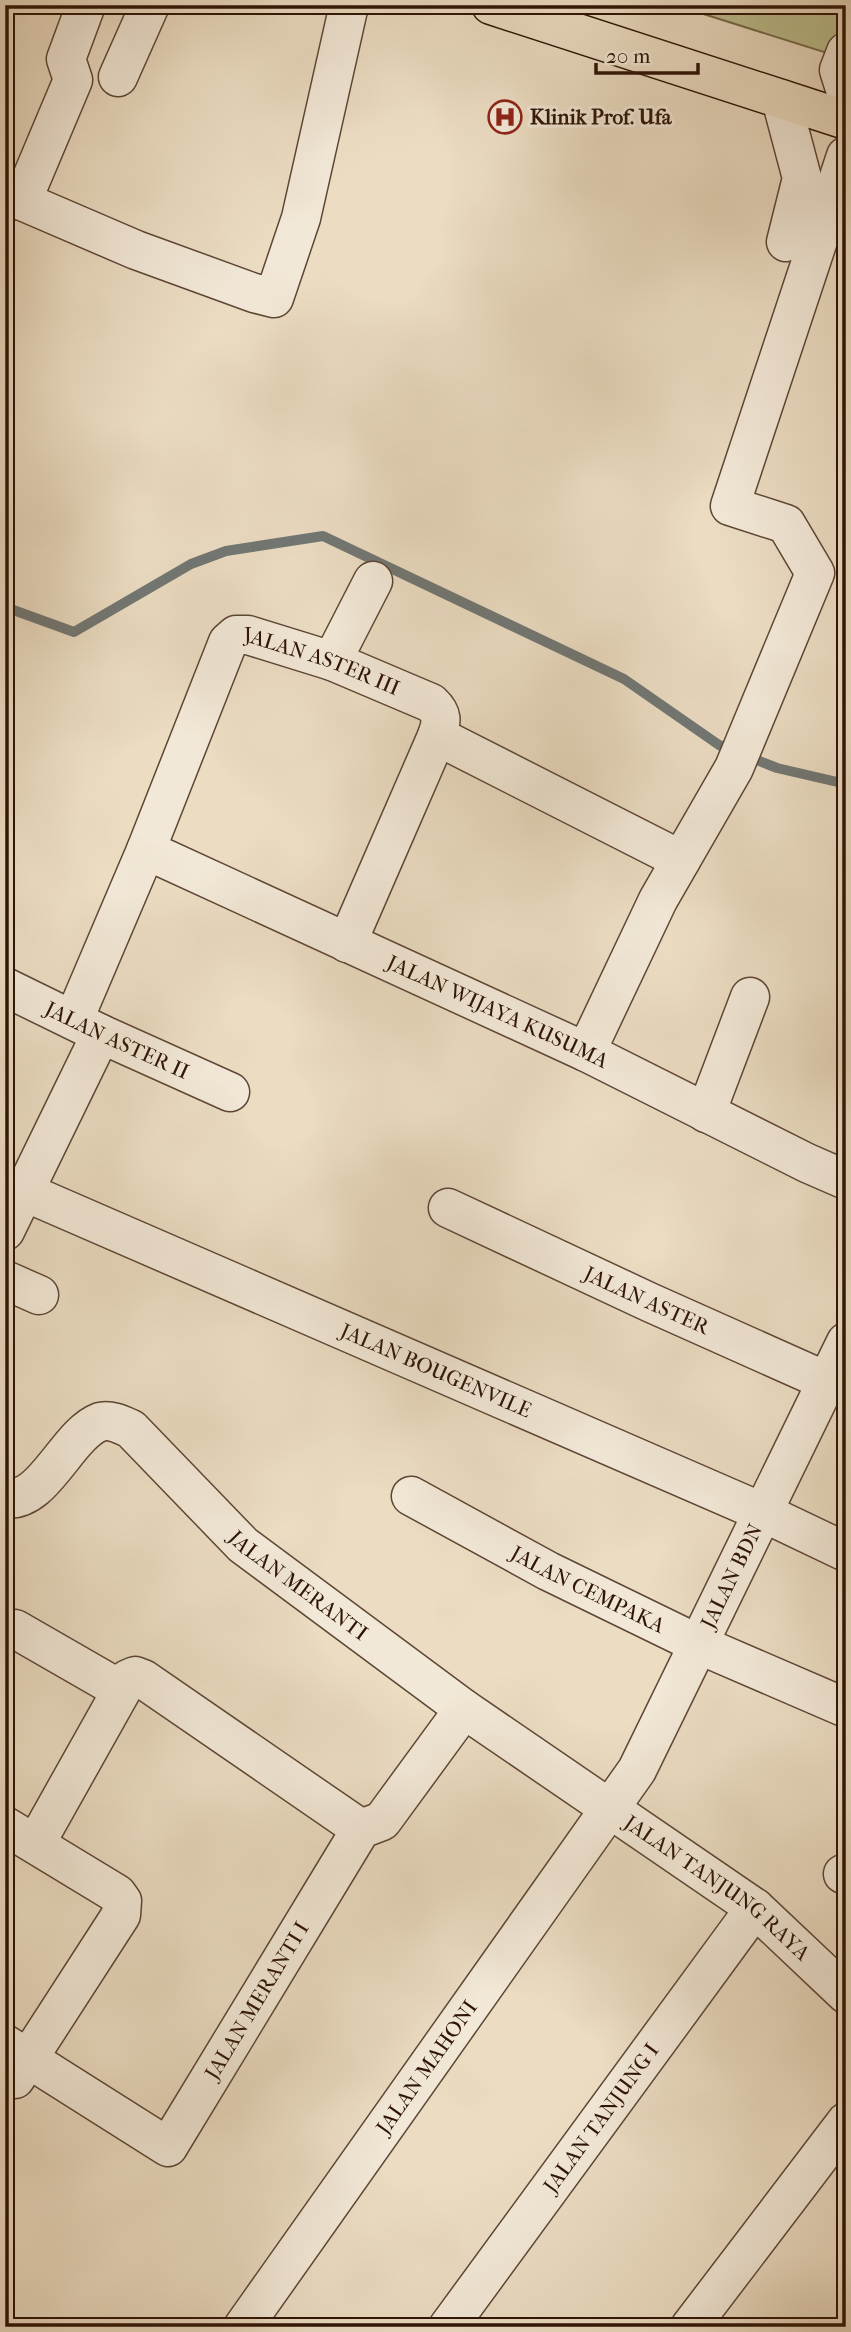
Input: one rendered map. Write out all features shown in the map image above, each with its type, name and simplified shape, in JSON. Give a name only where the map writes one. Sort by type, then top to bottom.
[{"type":"main road","points":[[491,5],[846,120]]},
{"type":"street","points":[[86,5],[66,59],[73,79],[13,199],[136,250],[274,298],[294,242],[349,5]]},
{"type":"street","points":[[118,77],[150,5]]},
{"type":"street","points":[[846,52],[839,69],[846,92]]},
{"type":"street","points":[[781,99],[802,178],[786,242]]},
{"type":"street","points":[[586,1052],[658,900],[739,754],[815,573],[786,524],[730,506],[846,156]]},
{"type":"street","points":[[332,661],[373,581]]},
{"type":"street","name":"JALAN ASTER III","points":[[5,1231],[24,1192],[88,1026],[146,850],[228,642],[236,635],[248,635],[332,661],[431,703],[439,710],[442,721],[437,736]]},
{"type":"street","points":[[347,943],[437,736],[681,860]]},
{"type":"street","name":"JALAN WIJAYA KUSUMA","points":[[146,850],[278,913],[586,1052],[846,1180]]},
{"type":"street","name":"JALAN ASTER II","points":[[5,987],[230,1093]]},
{"type":"street","points":[[706,1113],[750,997]]},
{"type":"street","name":"JALAN BOUGENVILE","points":[[24,1192],[764,1513],[846,1552]]},
{"type":"street","name":"JALAN ASTER","points":[[448,1208],[836,1385]]},
{"type":"street","name":"JALAN BDN","points":[[614,1810],[637,1770],[764,1513],[836,1385],[846,1342]]},
{"type":"street","name":"JALAN MERANTI","points":[[5,1498],[14,1500],[31,1491],[83,1433],[101,1422],[116,1423],[131,1429],[243,1545],[464,1709],[614,1810]]},
{"type":"street","name":"JALAN CEMPAKA","points":[[411,1496],[548,1571],[700,1645],[846,1708]]},
{"type":"street","points":[[15,1629],[121,1690]]},
{"type":"street","points":[[16,2060],[121,1915],[122,1901],[117,1894],[21,1834],[128,1679],[135,1676],[143,1679],[361,1829]]},
{"type":"street","name":"JALAN MERANTI I","points":[[16,2060],[168,2147],[361,1829],[382,1821],[464,1709]]},
{"type":"street","name":"JALAN TANJUNG RAYA","points":[[614,1810],[755,1908],[846,1994]]},
{"type":"street","name":"JALAN MAHONI","points":[[243,2327],[614,1810]]},
{"type":"street","name":"JALAN TANJUNG I","points":[[448,2327],[755,1908]]},
{"type":"street","points":[[690,2327],[846,2122]]},
{"type":"green space","points":[[675,5],[846,5],[846,59]]},
{"type":"waterway","points":[[5,607],[74,632],[191,564],[226,551],[323,536],[624,679],[719,745],[777,768],[846,784]]},
{"type":"place","name":"Klinik Prof. Ufa","points":[[505,117]]}]
